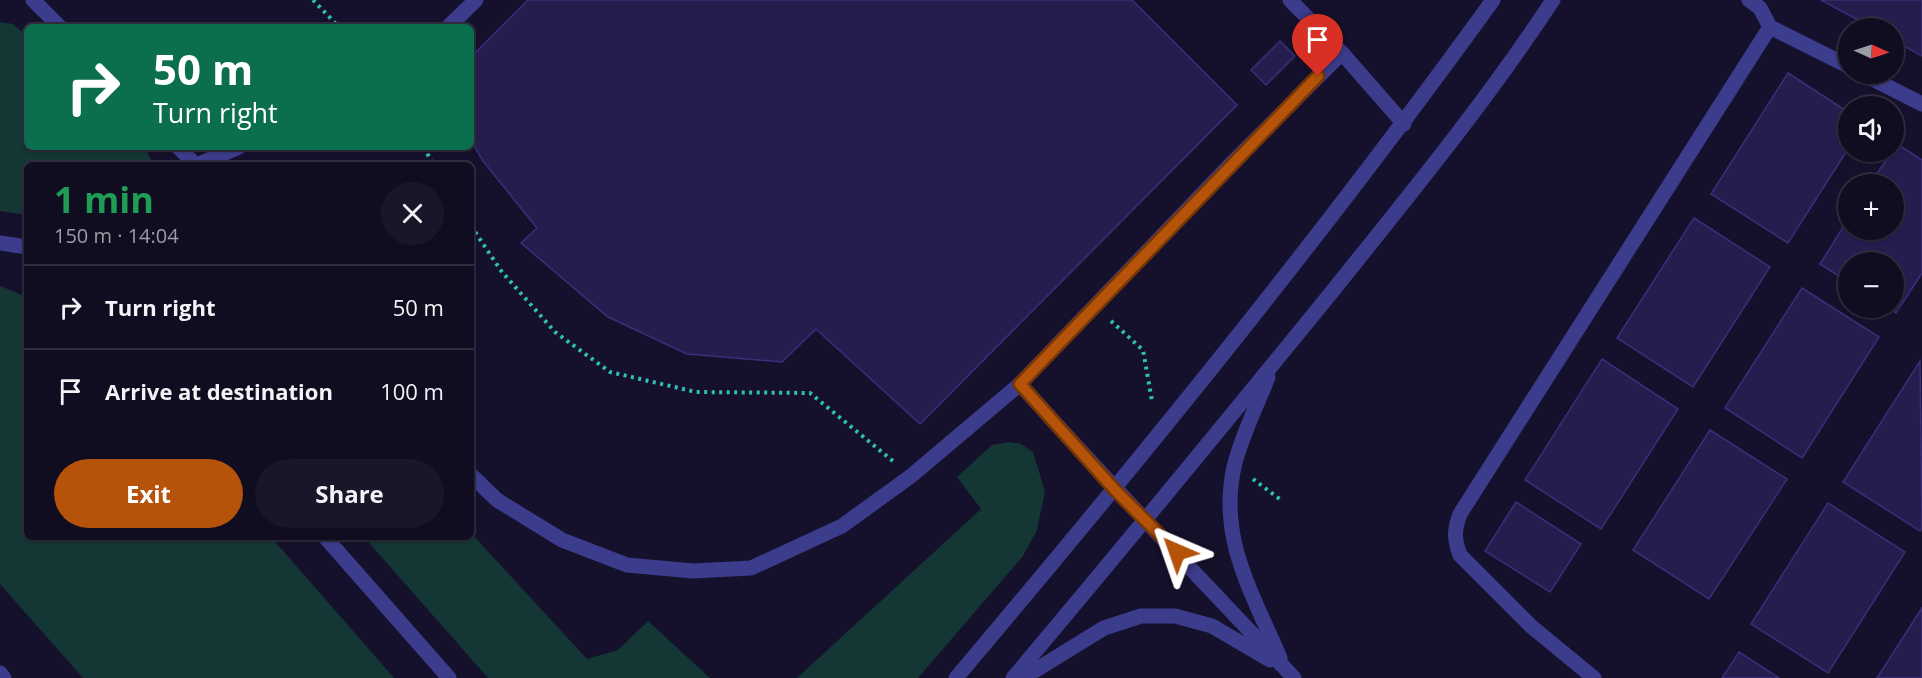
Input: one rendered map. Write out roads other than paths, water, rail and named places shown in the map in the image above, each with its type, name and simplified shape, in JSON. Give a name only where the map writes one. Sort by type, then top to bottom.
[{"type":"street","points":[[33,0],[57,24]]},
{"type":"street","points":[[451,24],[476,0]]},
{"type":"street","points":[[1290,0],[1342,53],[1404,124]]},
{"type":"street","points":[[956,678],[1115,490],[1404,124],[1493,0]]},
{"type":"street","points":[[1013,678],[1147,520],[1406,199],[1525,42],[1553,0]]},
{"type":"street","points":[[1749,0],[1760,8],[1770,27],[1838,61]]},
{"type":"street","points":[[1594,678],[1532,627],[1460,555],[1455,541],[1455,528],[1460,514],[1770,27]]},
{"type":"street","points":[[474,478],[497,500],[562,540],[627,566],[693,571],[751,568],[842,526],[911,476],[1020,384],[1229,166],[1342,53]]},
{"type":"street","points":[[1883,84],[1922,104]]},
{"type":"street","points":[[181,150],[194,162]]},
{"type":"street","points":[[204,162],[232,150]]},
{"type":"street","points":[[0,243],[24,247]]},
{"type":"street","points":[[1274,364],[1235,465],[1229,500],[1231,531],[1240,564],[1289,673]]},
{"type":"street","points":[[1020,384],[1115,490],[1147,520],[1289,673]]},
{"type":"street","points":[[328,540],[449,678]]},
{"type":"street","points":[[1023,678],[1104,628],[1141,616],[1174,616],[1212,626],[1289,673]]},
{"type":"street","points":[[0,673],[4,678]]}]
